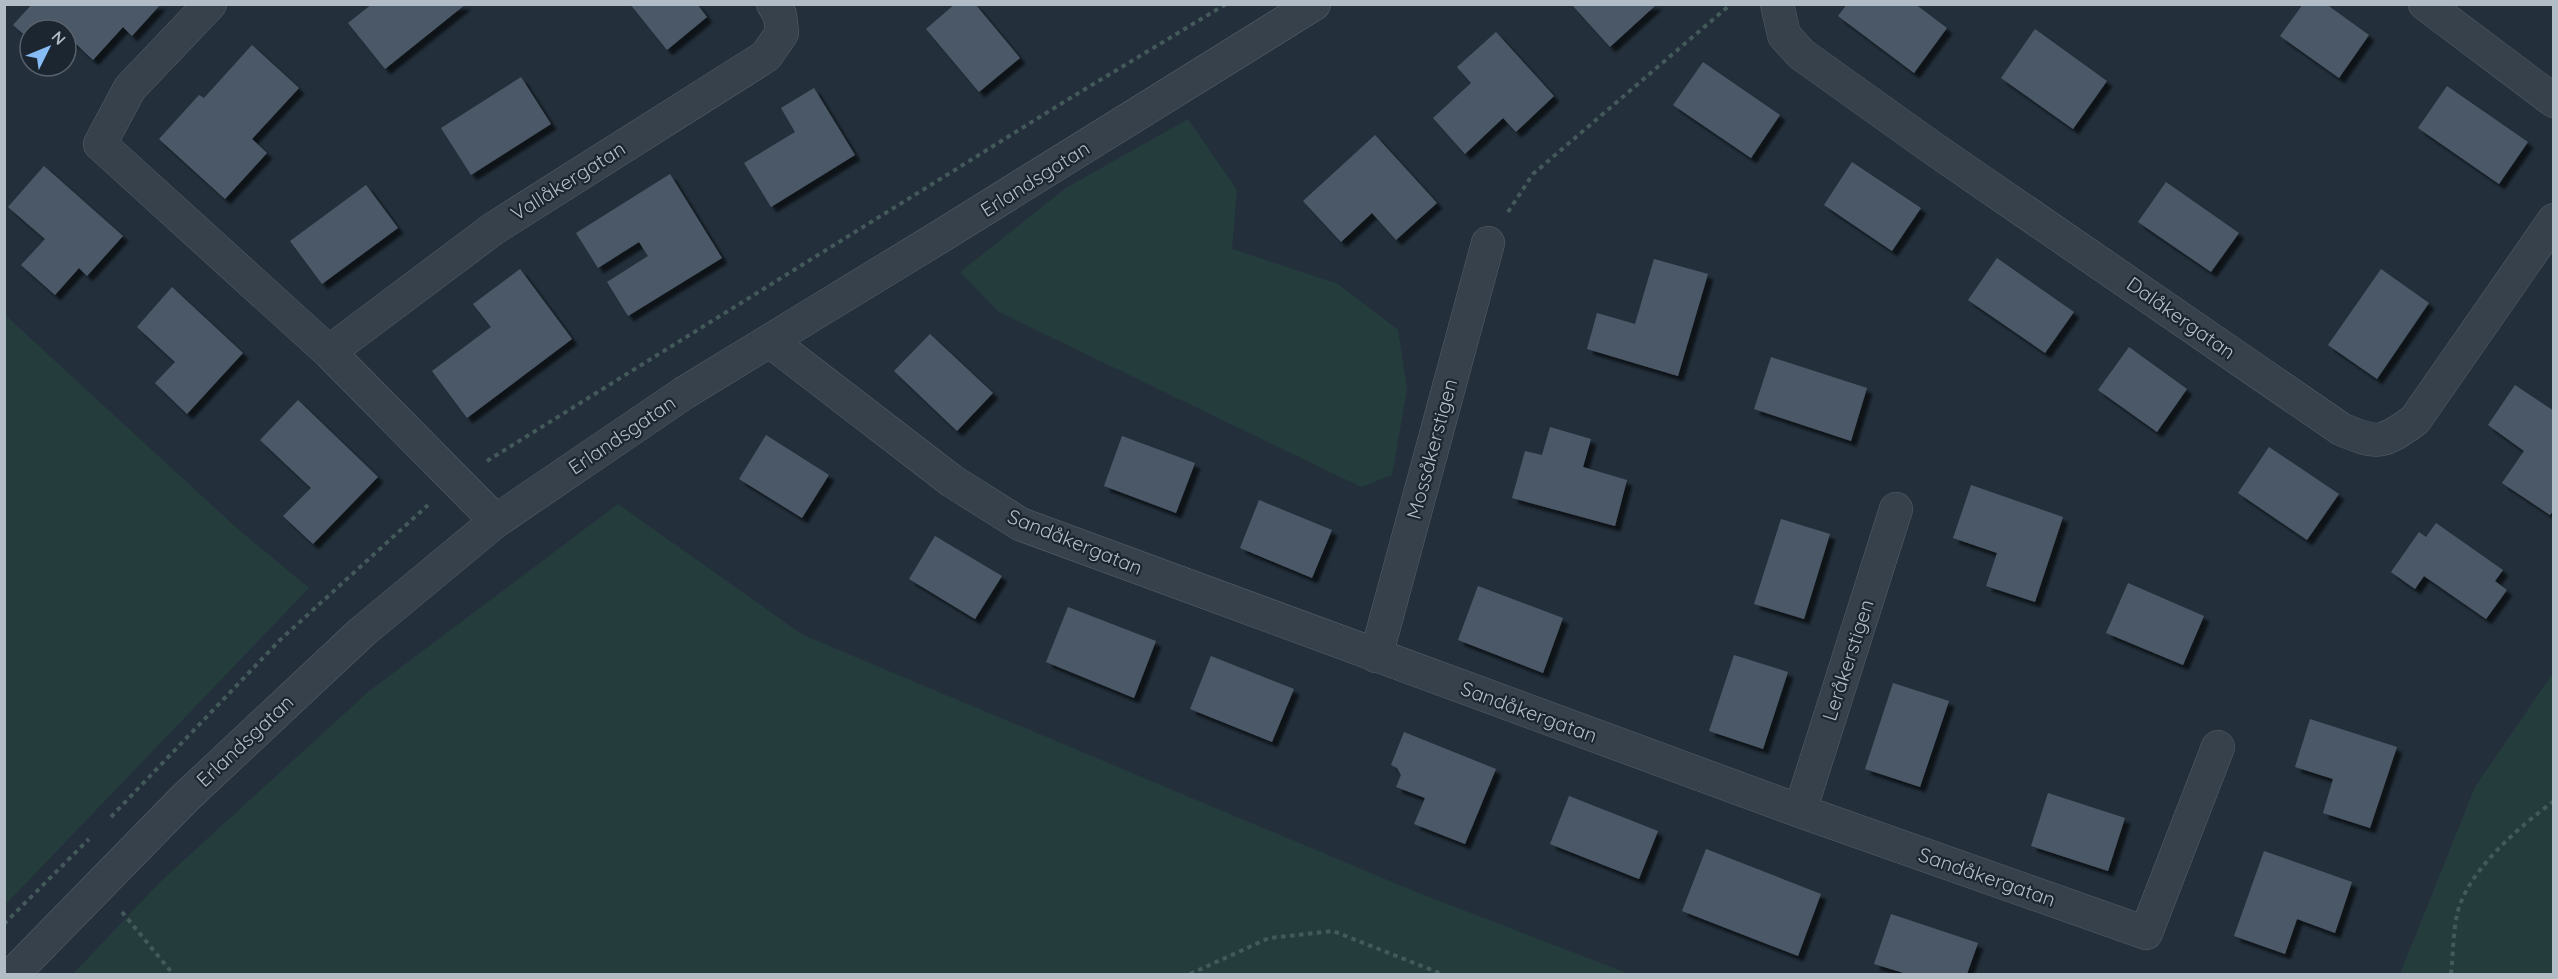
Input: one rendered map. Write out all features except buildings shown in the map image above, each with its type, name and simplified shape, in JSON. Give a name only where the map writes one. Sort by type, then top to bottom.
[{"type":"street","points":[[210,4],[130,88],[100,144],[329,352],[496,521]]},
{"type":"street","name":"Vallåkergatan","points":[[329,352],[493,229],[766,56],[782,33],[780,15],[772,4]]},
{"type":"street","name":"Erlandsgatan","points":[[13,975],[186,797],[362,632],[496,521],[684,393],[1314,4]]},
{"type":"street","name":"Dalåkergatan","points":[[1777,4],[1784,35],[1802,54],[1934,149],[2341,429],[2368,440],[2391,438],[2415,420],[2553,220]]},
{"type":"street","points":[[2425,4],[2553,101]]},
{"type":"street","name":"Mossåkerstigen","points":[[1376,656],[1488,243]]},
{"type":"street","name":"Sandåkergatan","points":[[770,341],[952,481],[1020,524],[1800,811],[2146,933],[2218,747]]},
{"type":"street","name":"Leråkerstigen","points":[[1800,811],[1896,509]]},
{"type":"path","points":[[1488,243],[1533,174],[1731,4]]},
{"type":"path","points":[[2451,975],[2457,914],[2479,868],[2553,801]]},
{"type":"path","points":[[96,889],[128,918],[173,975]]},
{"type":"path","points":[[1190,975],[1269,938],[1333,931],[1442,975]]},
{"type":"green space","points":[[1188,119],[1237,190],[1232,249],[1338,284],[1398,330],[1407,389],[1392,475],[1361,487],[999,312],[960,272],[1066,188]]},
{"type":"green space","points":[[4,314],[240,531],[309,588],[5,905]]},
{"type":"green space","points":[[618,504],[803,635],[1416,892],[1629,974],[73,974],[159,883],[368,692]]},
{"type":"green space","points":[[2553,673],[2553,974],[2400,974],[2475,787]]}]
